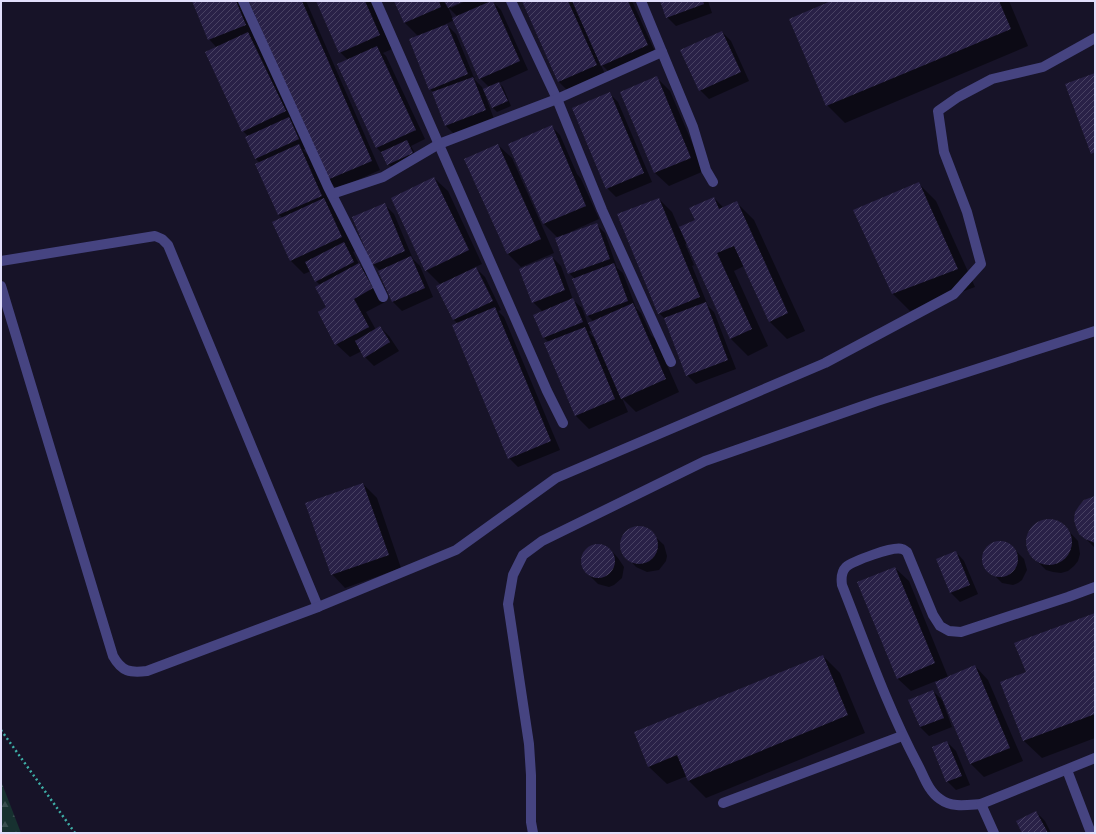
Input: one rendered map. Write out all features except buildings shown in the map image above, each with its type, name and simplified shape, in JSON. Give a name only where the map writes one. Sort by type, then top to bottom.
[{"type":"street","points":[[243,1],[332,194],[383,297]]},
{"type":"street","points":[[376,1],[563,424]]},
{"type":"street","points":[[511,1],[557,100],[602,210],[671,362]]},
{"type":"street","points":[[641,1],[693,127],[706,170],[713,182]]},
{"type":"street","points":[[1,286],[113,656],[118,664],[126,670],[136,672],[147,671],[318,607],[456,550],[556,478],[825,363],[954,294],[981,264],[967,212],[944,152],[938,111],[958,97],[992,79],[1043,67],[1095,38]]},
{"type":"street","points":[[332,194],[383,177],[439,144],[557,100],[662,52]]},
{"type":"street","points":[[1,261],[155,236],[162,239],[168,245],[318,607]]},
{"type":"street","points":[[533,833],[531,822],[531,775],[529,744],[508,604],[513,574],[523,555],[542,542],[705,461],[877,401],[1095,331]]},
{"type":"street","points":[[1095,586],[1068,597],[961,632],[949,631],[940,626],[933,615],[907,552],[902,549],[894,549],[876,553],[846,567],[841,576],[842,585],[902,736],[932,791],[939,799],[950,804],[963,806],[981,804],[1095,758]]},
{"type":"street","points":[[723,803],[902,736]]},
{"type":"street","points":[[1067,770],[1091,833]]},
{"type":"street","points":[[981,804],[994,833]]},
{"type":"path","points":[[1,730],[75,833]]},
{"type":"green space","points":[[1,781],[21,833],[1,833]]}]
